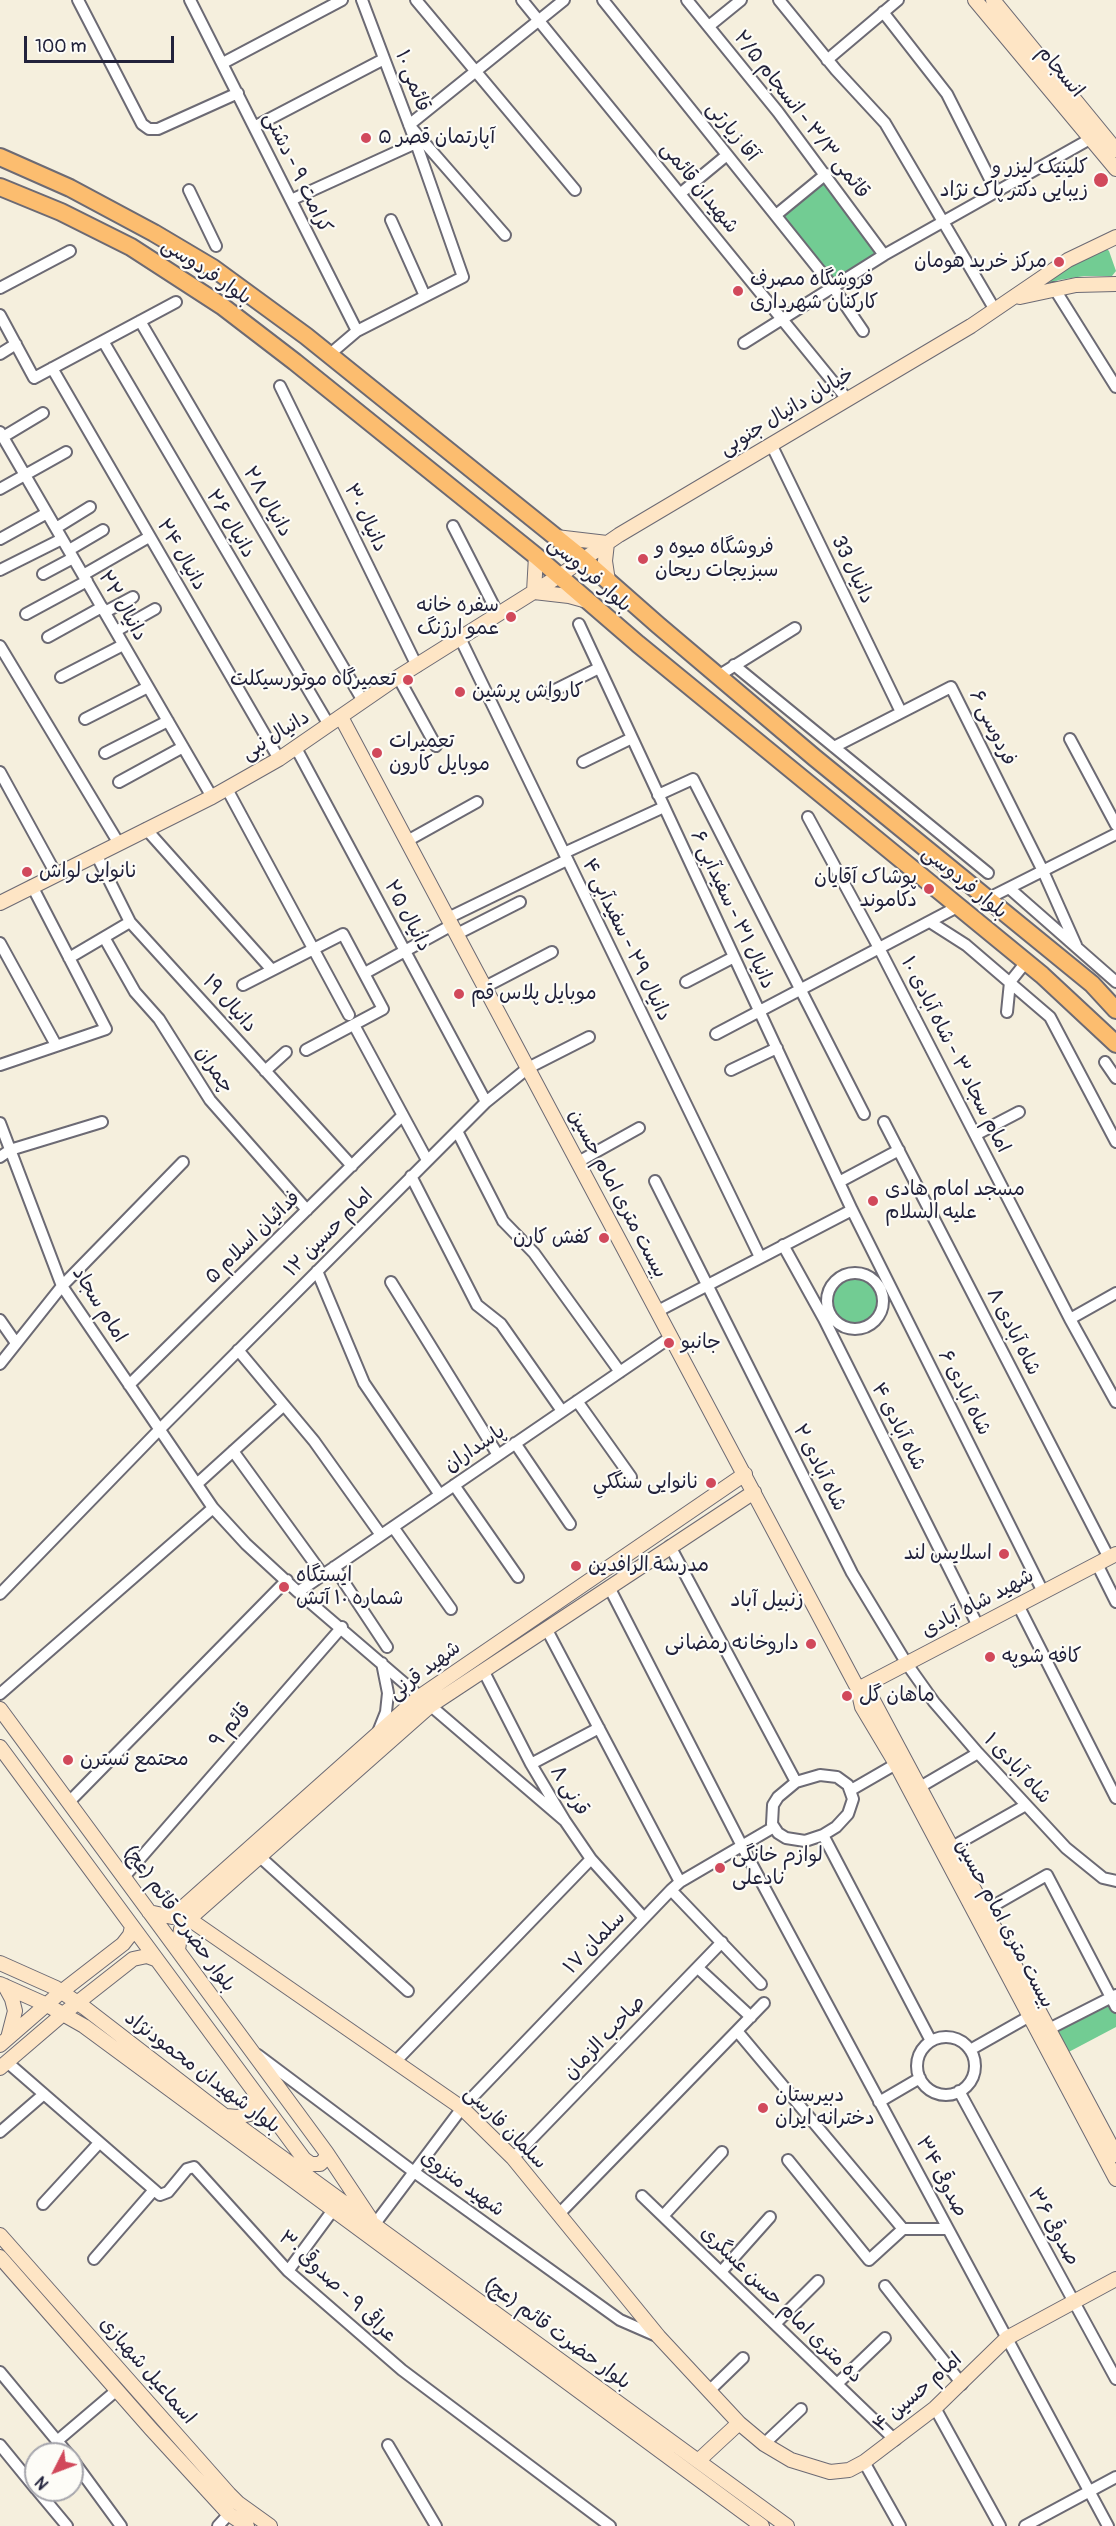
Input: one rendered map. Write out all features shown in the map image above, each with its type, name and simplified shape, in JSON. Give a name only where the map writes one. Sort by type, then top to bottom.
[{"type":"main road","name":"انسجام","points":[[975,0],[1096,136],[1116,150]]},
{"type":"main road","name":"انسجام","points":[[993,0],[1096,136],[1116,169]]},
{"type":"main road","points":[[1096,136],[1116,126]]},
{"type":"main road","name":"بلوار فردوسی","points":[[0,156],[70,188],[154,232],[213,268],[330,354],[583,559],[718,676],[1092,984],[1116,1010]]},
{"type":"main road","name":"بلوار فردوسی","points":[[0,187],[61,212],[131,247],[188,283],[295,362],[536,556],[661,664],[959,906],[1026,962],[1116,1044]]},
{"type":"main road","name":"خیابان دانیال جنوبی","points":[[559,576],[607,543],[1012,300],[1068,260],[1116,237]]},
{"type":"main road","name":"خیابان دانیال جنوبی","points":[[1012,300],[1054,288],[1116,284]]},
{"type":"main road","points":[[556,537],[607,543],[604,561],[608,581]]},
{"type":"main road","points":[[536,556],[534,592],[569,596],[588,602]]},
{"type":"main road","name":"دانیال نبی","points":[[0,903],[212,797],[279,759],[398,677],[559,576]]},
{"type":"main road","points":[[661,664],[678,642]]},
{"type":"main road","name":"بیست متری امام حسین","points":[[335,721],[407,841],[858,1689],[862,1707],[896,1764],[1030,2016],[1045,2031],[1116,2155]]},
{"type":"main road","name":"شهید قرنی","points":[[172,1917],[375,1737],[745,1474]]},
{"type":"main road","name":"شهید قرنی","points":[[185,1924],[425,1701],[483,1670],[754,1492]]},
{"type":"main road","name":"شهید شاه آبادی","points":[[858,1689],[1107,1559]]},
{"type":"main road","name":"بیست متری امام حسین","points":[[858,1689],[874,1702],[986,1910],[1116,2179]]},
{"type":"main road","name":"بلوار حضرت قائم (عج)","points":[[0,1709],[326,2152],[373,2232],[755,2524]]},
{"type":"main road","points":[[0,1747],[256,2097],[304,2159],[311,2164],[320,2164],[326,2158],[326,2152]]},
{"type":"main road","points":[[149,1912],[172,1917]]},
{"type":"main road","name":"سلمان فارسی","points":[[172,1917],[171,1923],[175,1929],[185,1924],[462,2108],[513,2158],[659,2337],[739,2423]]},
{"type":"main road","points":[[178,1950],[185,1924]]},
{"type":"main road","points":[[4,2042],[61,1992],[123,1944],[130,1935],[132,1927]]},
{"type":"main road","points":[[123,1944],[133,1943],[137,1948],[133,1959]]},
{"type":"main road","points":[[4,2065],[63,2014],[133,1959],[147,1956],[155,1959]]},
{"type":"main road","name":"بلوار شهیدان محمودنژاد","points":[[0,1964],[61,1992],[77,2003],[373,2232]]},
{"type":"main road","points":[[2,1985],[12,1999],[15,2011],[13,2025],[4,2042]]},
{"type":"main road","name":"بلوار شهیدان محمودنژاد","points":[[2,1985],[47,2005],[84,2026],[333,2210],[373,2232]]},
{"type":"main road","points":[[225,2116],[237,2117],[250,2114],[256,2097]]},
{"type":"main road","name":"بلوار حضرت قائم (عج)","points":[[373,2232],[787,2526]]},
{"type":"main road","name":"اسماعیل شهبازی","points":[[0,2235],[238,2503],[270,2526]]},
{"type":"main road","name":"اسماعیل شهبازی","points":[[0,2257],[229,2514],[247,2526]]},
{"type":"main road","name":"امام حسین ۴","points":[[739,2423],[764,2445],[791,2460],[830,2472],[849,2470],[895,2440],[935,2408],[962,2384],[1006,2338],[1116,2279]]},
{"type":"main road","points":[[698,2461],[739,2423]]},
{"type":"street","points":[[78,0],[142,124],[149,129],[158,129],[238,93]]},
{"type":"street","name":"کرامت ۹ - دشتی","points":[[190,0],[357,331]]},
{"type":"street","points":[[223,63],[342,0]]},
{"type":"street","name":"قائمی ۱۰","points":[[362,0],[463,277],[425,296]]},
{"type":"street","points":[[416,0],[575,190]]},
{"type":"street","name":"شهیدان قائمی","points":[[522,0],[847,399]]},
{"type":"street","points":[[505,235],[409,126],[564,0]]},
{"type":"street","name":"آقا زیارتی","points":[[603,0],[833,287],[863,331]]},
{"type":"street","name":"قائمی ۳/۳ - انسجام ۲/۵","points":[[687,0],[826,174],[884,255]]},
{"type":"street","points":[[709,27],[741,0]]},
{"type":"street","points":[[779,0],[827,60],[885,123],[995,310]]},
{"type":"street","points":[[827,60],[898,0]]},
{"type":"street","points":[[883,12],[947,94],[996,191]]},
{"type":"street","points":[[254,128],[384,59]]},
{"type":"street","points":[[744,343],[884,255],[1096,136]]},
{"type":"street","points":[[291,200],[416,143]]},
{"type":"street","points":[[681,193],[727,155]]},
{"type":"street","points":[[776,215],[826,174]]},
{"type":"street","points":[[189,190],[216,246]]},
{"type":"street","points":[[330,354],[357,331],[425,296],[391,220]]},
{"type":"street","points":[[0,288],[70,251]]},
{"type":"street","points":[[1054,288],[1116,387]]},
{"type":"street","points":[[0,315],[34,378],[176,302]]},
{"type":"street","name":"دانیال ۲۸","points":[[140,321],[363,701]]},
{"type":"street","name":"دانیال ۲۶","points":[[103,341],[335,721]]},
{"type":"street","points":[[0,354],[16,344]]},
{"type":"street","name":"دانیال ۲۴","points":[[52,368],[279,759]]},
{"type":"street","name":"دانیال ۳۰","points":[[280,386],[417,666]]},
{"type":"street","points":[[1,435],[43,413]]},
{"type":"street","name":"دانیال ۲۲","points":[[1,435],[212,797]]},
{"type":"street","name":"دانیال 33","points":[[771,444],[901,712]]},
{"type":"street","points":[[0,489],[66,452]]},
{"type":"street","points":[[56,528],[90,507]]},
{"type":"street","points":[[0,539],[47,513]]},
{"type":"street","points":[[453,526],[498,614]]},
{"type":"street","points":[[43,574],[103,530]]},
{"type":"street","points":[[26,614],[149,537]]},
{"type":"street","points":[[0,570],[62,539]]},
{"type":"street","points":[[48,637],[134,597]]},
{"type":"street","points":[[116,631],[155,609]]},
{"type":"street","name":"دانیال ۳۱ - سفیدآبی ۶","points":[[579,624],[852,1210]]},
{"type":"street","points":[[718,676],[795,628]]},
{"type":"street","name":"دانیال ۲۹ - سفیدآبی ۴","points":[[460,638],[760,1257]]},
{"type":"street","points":[[61,677],[123,645]]},
{"type":"street","points":[[0,646],[118,842]]},
{"type":"street","points":[[734,665],[988,873]]},
{"type":"street","points":[[549,693],[599,668]]},
{"type":"street","points":[[398,677],[436,746]]},
{"type":"street","points":[[85,719],[148,687]]},
{"type":"street","name":"فردوسی ۶","points":[[834,747],[951,687],[1043,871]]},
{"type":"street","points":[[105,753],[168,721]]},
{"type":"street","points":[[583,762],[632,738]]},
{"type":"street","points":[[1071,739],[1116,825]]},
{"type":"street","points":[[119,782],[183,747]]},
{"type":"street","name":"دانیال ۲۵","points":[[296,748],[486,1102]]},
{"type":"street","points":[[0,772],[56,874]]},
{"type":"street","points":[[658,795],[693,780],[864,1114]]},
{"type":"street","points":[[227,789],[427,1160]]},
{"type":"street","points":[[407,841],[477,802]]},
{"type":"street","points":[[364,973],[452,926],[565,856],[664,807]]},
{"type":"street","name":"امام سجاد ۳ - شاه آبادی ۱۰","points":[[808,817],[1116,1402]]},
{"type":"street","points":[[146,829],[273,970]]},
{"type":"street","points":[[987,899],[1116,834]]},
{"type":"street","name":"دانیال ۱۹","points":[[96,854],[130,922],[352,1166]]},
{"type":"street","points":[[1043,871],[1076,945]]},
{"type":"street","points":[[0,1065],[106,1029],[32,886]]},
{"type":"street","points":[[1009,888],[1116,982]]},
{"type":"street","points":[[452,926],[520,902]]},
{"type":"street","points":[[716,1034],[959,906]]},
{"type":"street","points":[[69,958],[105,939],[130,922]]},
{"type":"street","points":[[930,922],[966,945],[1050,1017],[1116,1142]]},
{"type":"street","points":[[243,985],[343,934],[383,1009],[351,1020],[306,1050]]},
{"type":"street","name":"چمران","points":[[105,939],[135,992],[159,1019],[210,1100],[307,1210]]},
{"type":"street","points":[[0,943],[56,1045]]},
{"type":"street","points":[[485,987],[552,952]]},
{"type":"street","points":[[686,982],[734,957]]},
{"type":"street","points":[[1007,1012],[1010,982],[1026,962]]},
{"type":"street","name":"امام حسین ۱۲","points":[[0,1594],[238,1350],[486,1102],[528,1068],[589,1037]]},
{"type":"street","points":[[731,1070],[777,1048]]},
{"type":"street","points":[[265,1071],[286,1052]]},
{"type":"street","points":[[1105,1062],[1116,1078]]},
{"type":"street","points":[[976,1134],[1019,1112]]},
{"type":"street","name":"فدائیان اسلام ۵","points":[[129,1385],[402,1116]]},
{"type":"street","points":[[0,1157],[10,1150],[102,1122]]},
{"type":"street","name":"شاه آبادی ۸","points":[[884,1122],[1107,1559],[1116,1602]]},
{"type":"street","name":"امام سجاد","points":[[0,1123],[62,1286],[213,1508],[246,1544],[298,1592],[342,1627],[565,1821]]},
{"type":"street","points":[[578,1162],[639,1128]]},
{"type":"street","points":[[457,1131],[503,1221],[534,1254],[620,1372]]},
{"type":"street","points":[[839,1182],[899,1150]]},
{"type":"street","points":[[0,1364],[62,1286],[183,1162]]},
{"type":"street","points":[[411,1176],[477,1305],[501,1324],[562,1411]]},
{"type":"street","name":"شاه آبادی ۲","points":[[655,1181],[852,1573],[907,1664]]},
{"type":"street","points":[[658,1311],[852,1210]]},
{"type":"street","name":"شاه آبادی ۶","points":[[852,1210],[886,1288],[1043,1592]]},
{"type":"street","name":"شاه آبادی ۴","points":[[783,1245],[827,1318],[978,1626]]},
{"type":"street","points":[[317,1271],[364,1383],[440,1495]]},
{"type":"street","points":[[849,1273],[867,1275],[886,1288],[882,1311],[871,1325],[863,1329],[845,1328],[827,1318],[827,1298],[834,1282],[841,1277],[849,1273]]},
{"type":"street","points":[[391,1282],[498,1455]]},
{"type":"street","points":[[1070,1318],[1116,1293]]},
{"type":"street","points":[[0,1320],[16,1343]]},
{"type":"street","name":"پاسداران","points":[[298,1592],[671,1337]]},
{"type":"street","points":[[238,1350],[314,1441],[381,1535]]},
{"type":"street","points":[[577,1401],[631,1477]]},
{"type":"street","points":[[198,1483],[284,1405]]},
{"type":"street","points":[[515,1443],[570,1524]]},
{"type":"street","points":[[232,1452],[323,1575]]},
{"type":"street","points":[[454,1485],[518,1577]]},
{"type":"street","points":[[0,1694],[213,1508]]},
{"type":"street","points":[[393,1527],[452,1609]]},
{"type":"street","points":[[670,1546],[796,1782]]},
{"type":"street","points":[[334,1567],[387,1647]]},
{"type":"street","points":[[69,1802],[287,1580]]},
{"type":"street","name":"صدوقی ۳۴","points":[[609,1587],[742,1845],[1108,2526]]},
{"type":"street","points":[[1018,1605],[1116,1798]]},
{"type":"street","name":"قائم ۹","points":[[124,1876],[342,1627]]},
{"type":"street","points":[[546,1628],[680,1882]]},
{"type":"street","points":[[375,1737],[388,1704],[388,1683],[382,1663]]},
{"type":"street","name":"شاه آبادی ۱","points":[[907,1664],[934,1702],[978,1753],[1073,1854],[1103,1878],[1116,1881]]},
{"type":"street","name":"قرنی ۸","points":[[483,1670],[531,1764],[565,1821],[591,1859],[644,1918]]},
{"type":"street","points":[[531,1764],[599,1728]]},
{"type":"street","points":[[920,1787],[978,1753]]},
{"type":"street","points":[[851,1790],[896,1764]]},
{"type":"street","points":[[830,1775],[844,1781],[851,1790],[853,1799],[848,1814],[836,1827],[823,1835],[805,1841],[794,1841],[786,1838],[774,1827],[771,1814],[773,1805],[778,1797],[796,1782],[809,1777],[830,1775]]},
{"type":"street","points":[[952,1847],[1026,1805]]},
{"type":"street","name":"سلمان ۱۷","points":[[373,2232],[462,2108],[671,1890],[680,1882],[774,1827]]},
{"type":"street","points":[[823,1835],[931,2041]]},
{"type":"street","points":[[259,1856],[408,1991]]},
{"type":"street","points":[[395,2062],[591,1859]]},
{"type":"street","points":[[986,1910],[1047,1875],[1114,2000],[1045,2031]]},
{"type":"street","points":[[671,1890],[761,1984]]},
{"type":"street","name":"صاحب الزمان","points":[[513,2158],[722,1942]]},
{"type":"street","points":[[698,1968],[751,2017]]},
{"type":"street","points":[[559,2214],[764,2004]]},
{"type":"street","points":[[970,2050],[1030,2016]]},
{"type":"street","points":[[736,2031],[903,2229]]},
{"type":"street","points":[[948,2037],[964,2044],[970,2050],[974,2073],[965,2087],[959,2091],[950,2094],[932,2091],[920,2078],[917,2060],[922,2049],[931,2041],[948,2037]]},
{"type":"street","name":"شهید منزوی","points":[[250,2049],[414,2172],[620,2320],[659,2337]]},
{"type":"street","points":[[4,2065],[44,2094],[153,2191],[94,2259]]},
{"type":"street","points":[[879,2102],[920,2078]]},
{"type":"street","name":"صدوقی ۳۶","points":[[959,2091],[1116,2379]]},
{"type":"street","points":[[0,2132],[44,2094]]},
{"type":"street","points":[[43,2204],[99,2143]]},
{"type":"street","points":[[663,2216],[722,2152]]},
{"type":"street","points":[[788,2160],[868,2259],[903,2229],[948,2229]]},
{"type":"street","name":"عراقی ۹ - صدوقی ۳۰","points":[[153,2191],[159,2195],[168,2192],[187,2169],[194,2167],[288,2271],[402,2370],[610,2526]]},
{"type":"street","name":"ده متری امام حسن عسگری","points":[[642,2196],[895,2440]]},
{"type":"street","points":[[288,2271],[333,2210]]},
{"type":"street","points":[[721,2272],[770,2217]]},
{"type":"street","points":[[775,2324],[818,2281]]},
{"type":"street","points":[[885,2286],[962,2384]]},
{"type":"street","points":[[837,2384],[885,2338]]},
{"type":"street","points":[[710,2391],[743,2358]]},
{"type":"street","points":[[0,2372],[57,2440],[117,2390]]},
{"type":"street","points":[[935,2408],[1000,2526]]},
{"type":"street","points":[[764,2445],[801,2409]]},
{"type":"street","points":[[0,2445],[24,2474]]},
{"type":"street","points":[[388,2445],[436,2526]]},
{"type":"street","points":[[864,2462],[900,2526]]},
{"type":"street","points":[[84,2475],[121,2526]]},
{"type":"street","points":[[1025,2526],[1116,2477]]},
{"type":"street","points":[[48,2502],[67,2526]]},
{"type":"street","points":[[755,2524],[763,2508]]},
{"type":"street","points":[[218,2526],[229,2514]]},
{"type":"green space","points":[[825,181],[878,252],[832,280],[781,213]]},
{"type":"green space","points":[[1104,246],[1109,251],[1116,271],[1112,276],[1084,276],[1059,280],[1038,288],[1043,280]]},
{"type":"green space","points":[[856,1277],[865,1279],[876,1288],[881,1302],[879,1311],[870,1322],[856,1327],[847,1325],[836,1316],[831,1302],[833,1293],[842,1282]]},
{"type":"green space","points":[[1111,1998],[1116,2007],[1116,2027],[1063,2055],[1049,2029]]},
{"type":"place","name":"آپارتمان قصر ۵","points":[[366,138]]},
{"type":"place","name":"کلینیک لیزر و زیبایی دکتر پاک نژاد","points":[[1101,180]]},
{"type":"place","name":"مرکز خرید هومان","points":[[1059,262]]},
{"type":"place","name":"فروشگاه مصرف کارکنان شهرداری","points":[[738,291]]},
{"type":"place","name":"فروشگاه میوه و سبزیجات ریحان","points":[[643,559]]},
{"type":"place","name":"سفره خانه عمو ارژنگ","points":[[511,617]]},
{"type":"place","name":"تعمیرگاه موتورسیکلت","points":[[408,680]]},
{"type":"place","name":"کارواش پرشین","points":[[460,692]]},
{"type":"place","name":"تعمیرات موبایل کارون","points":[[377,753]]},
{"type":"place","name":"نانوایی لواش","points":[[27,872]]},
{"type":"place","name":"پوشاک آقایان دکاموند","points":[[929,889]]},
{"type":"place","name":"موبایل پلاس قم","points":[[459,994]]},
{"type":"place","name":"مسجد امام هادی علیه السلام","points":[[873,1201]]},
{"type":"place","name":"کفش کارن","points":[[604,1238]]},
{"type":"place","name":"جانبو","points":[[669,1343]]},
{"type":"place","name":"نانوایی سنگکیِ","points":[[711,1483]]},
{"type":"place","name":"اسلایس لند","points":[[1004,1554]]},
{"type":"place","name":"مدرسة الرافدین","points":[[576,1566]]},
{"type":"place","name":"ایستگاه شماره ۱۰ آتش","points":[[284,1587]]},
{"type":"place","name":"داروخانه رمضانی","points":[[811,1644]]},
{"type":"place","name":"کافه شوپه","points":[[990,1657]]},
{"type":"place","name":"ماهان گل","points":[[847,1696]]},
{"type":"place","name":"محتمع نسترن","points":[[68,1760]]},
{"type":"place","name":"لوازم خانگی نادعلی","points":[[720,1868]]},
{"type":"place","name":"دبیرستان دخترانه ایران","points":[[763,2108]]},
{"type":"district","name":"زنبیل آباد","points":[[767,1601]]}]
